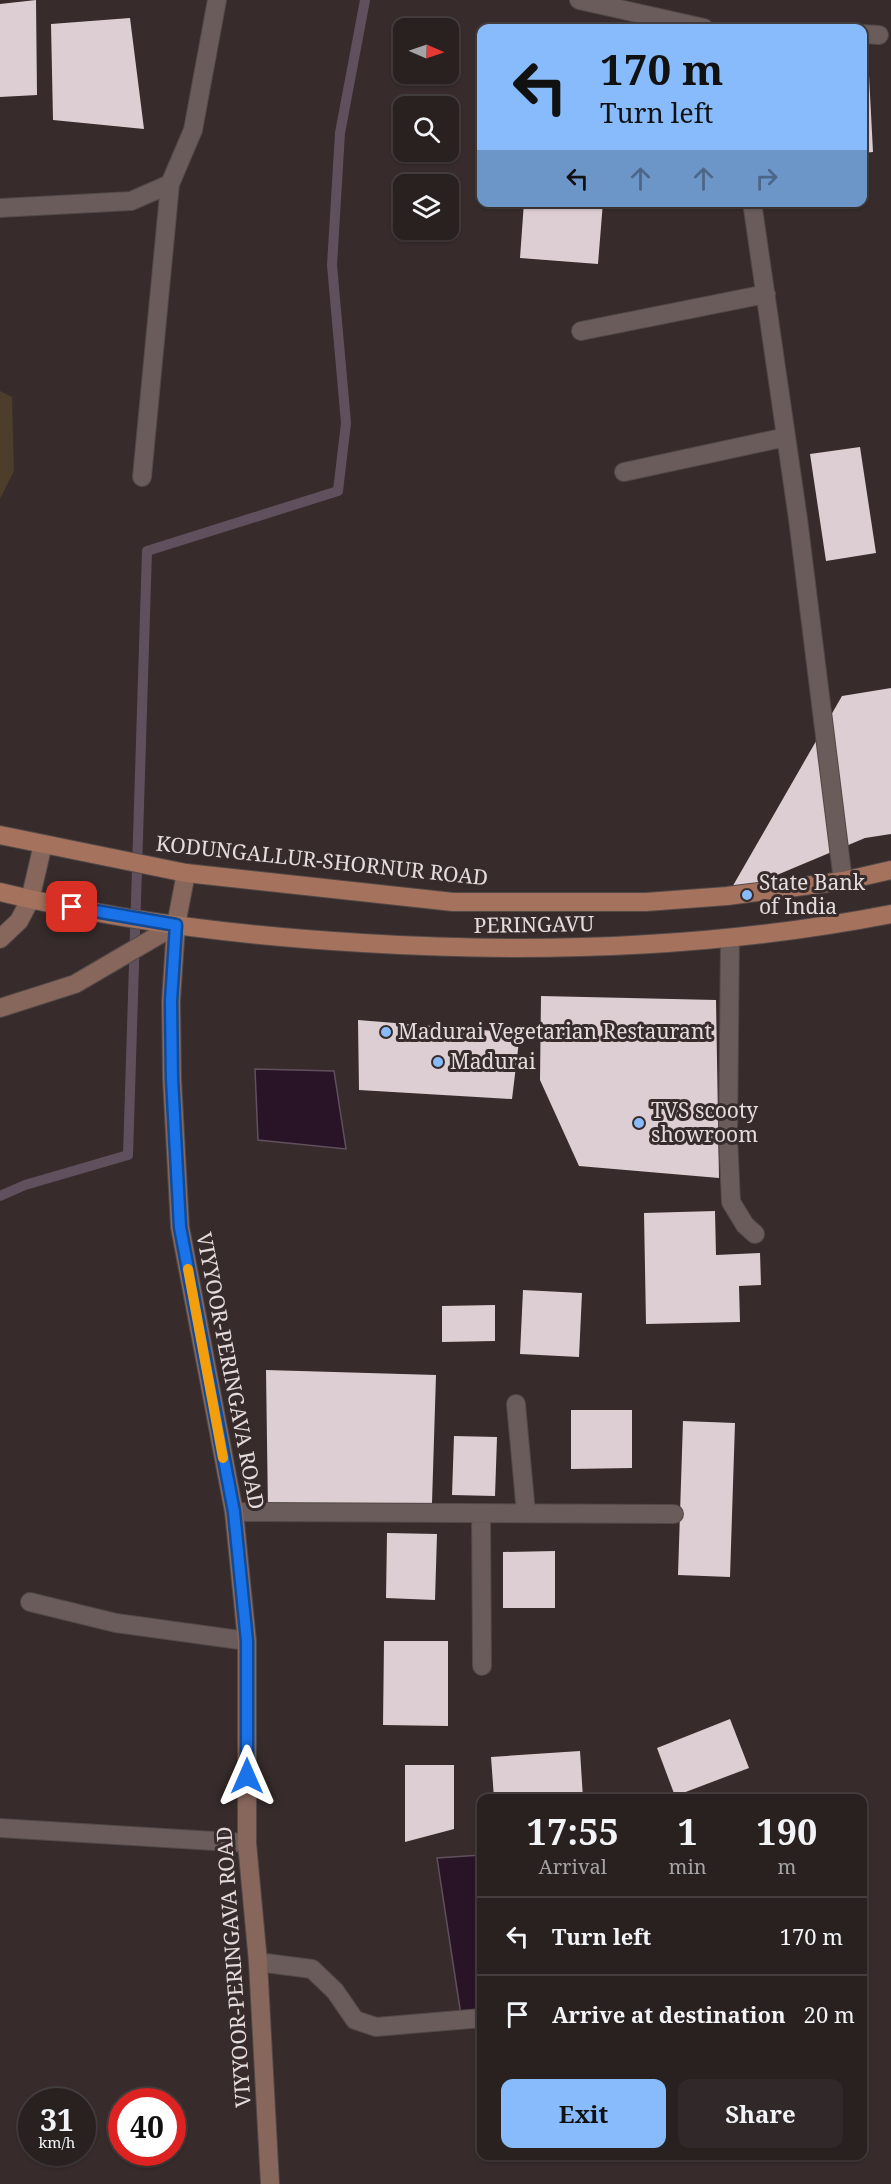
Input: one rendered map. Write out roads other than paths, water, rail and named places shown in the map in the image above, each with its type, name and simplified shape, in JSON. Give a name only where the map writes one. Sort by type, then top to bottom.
[{"type":"main road","name":"KODUNGALLUR-SHORNUR ROAD","points":[[0,835],[180,871],[453,902],[646,902],[747,895],[843,881],[891,870]]},
{"type":"main road","points":[[0,892],[168,927]]},
{"type":"main road","name":"PERINGAVU","points":[[168,927],[297,939],[449,948],[555,948],[699,942],[784,933],[891,914]]},
{"type":"street","points":[[142,477],[170,184],[193,130],[217,0]]},
{"type":"street","points":[[579,0],[686,24]]},
{"type":"street","points":[[0,208],[131,201],[170,184]]},
{"type":"street","points":[[753,207],[786,437],[843,881]]},
{"type":"street","points":[[581,332],[766,294]]},
{"type":"street","points":[[624,472],[786,437]]},
{"type":"street","points":[[0,939],[19,921],[30,900],[43,844]]},
{"type":"street","name":"VIYYOOR-PERINGAVA ROAD","points":[[180,871],[168,927],[172,1079],[180,1227],[234,1512],[247,1641],[247,1843],[258,1962],[270,2184]]},
{"type":"street","points":[[0,1008],[75,984],[168,927]]},
{"type":"street","points":[[730,938],[728,1136],[730,1202],[745,1225],[755,1234]]},
{"type":"street","points":[[516,1404],[526,1513]]},
{"type":"street","points":[[234,1512],[675,1514]]},
{"type":"street","points":[[481,1513],[482,1666]]},
{"type":"street","points":[[30,1602],[116,1623],[247,1641]]},
{"type":"street","points":[[0,1828],[247,1843]]},
{"type":"street","points":[[258,1962],[312,1969],[334,1991],[355,2020],[376,2027],[477,2018]]},
{"type":"waterway","points":[[0,1196],[25,1185],[128,1155],[147,551],[338,491],[346,423],[332,265],[340,133],[365,0]]},
{"type":"place","name":"State Bank of India","points":[[747,895]]},
{"type":"place","name":"Madurai Vegetarian Restaurant","points":[[386,1032]]},
{"type":"place","name":"Madurai","points":[[438,1062]]},
{"type":"place","name":"TVS scooty showroom","points":[[639,1123]]}]
